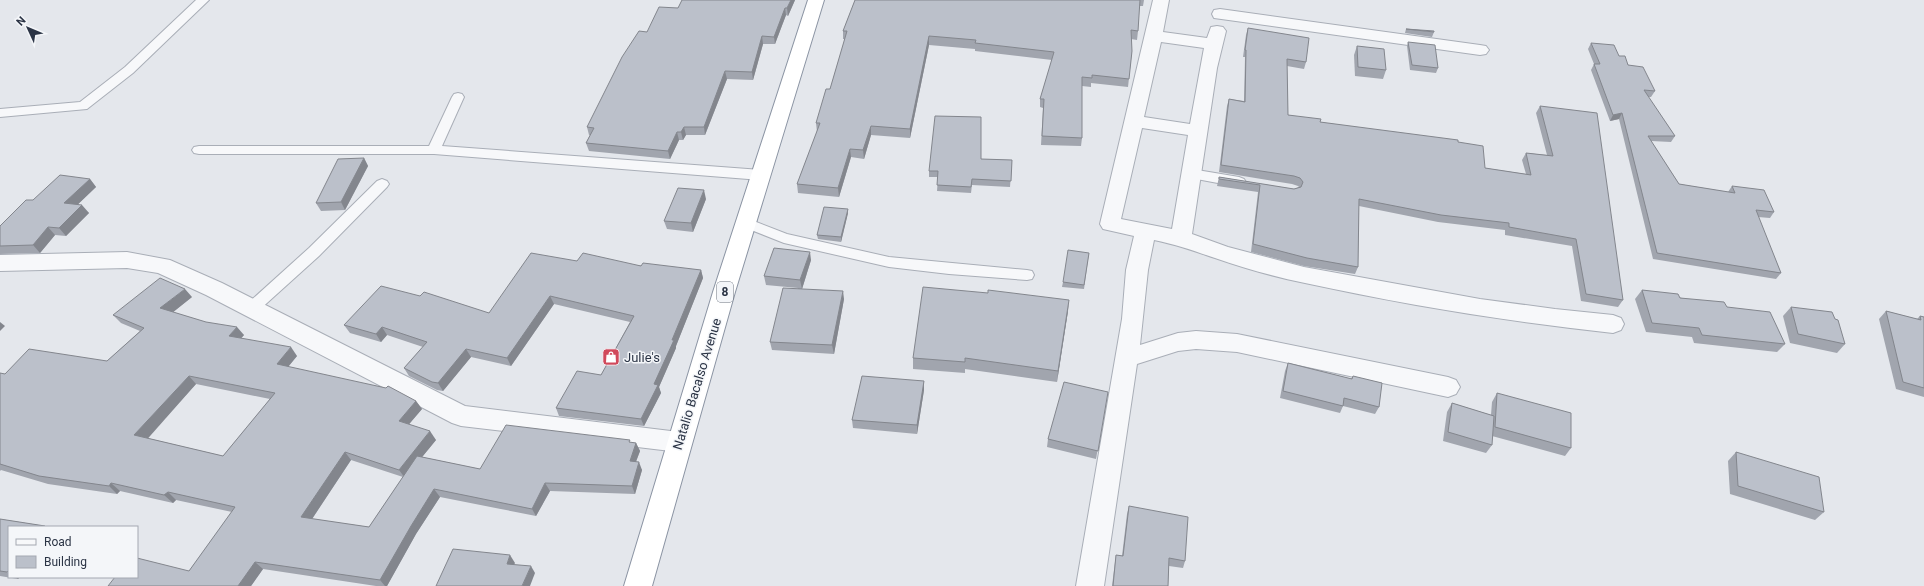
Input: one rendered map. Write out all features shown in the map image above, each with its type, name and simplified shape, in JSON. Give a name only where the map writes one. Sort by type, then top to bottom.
[{"type":"highway","name":"Natalio Bacalso Avenue","points":[[638,586],[679,442],[816,0]]},
{"type":"street","points":[[1161,0],[1110,224],[1181,238],[1224,253],[1304,275],[1480,308],[1613,324]]},
{"type":"street","points":[[1181,238],[1208,68],[1221,7],[1480,50]]},
{"type":"street","points":[[1154,36],[1214,44]]},
{"type":"street","points":[[1134,121],[1198,131]]},
{"type":"street","points":[[1090,586],[1133,319],[1137,270],[1145,231]]},
{"type":"street","points":[[0,263],[127,260],[162,266],[252,308],[461,416],[679,442]]},
{"type":"street","points":[[1127,358],[1178,342],[1196,340],[1237,343],[1448,387]]},
{"type":"lane","points":[[0,113],[83,106],[135,65],[202,0]]},
{"type":"lane","points":[[434,150],[458,97]]},
{"type":"lane","points":[[199,150],[434,150],[761,175]]},
{"type":"lane","points":[[1191,174],[1253,184]]},
{"type":"lane","points":[[252,308],[314,252],[382,184]]},
{"type":"lane","points":[[746,223],[784,238],[889,262],[949,269],[1027,275]]},
{"type":"building","points":[[682,0],[791,0],[787,8],[785,8],[774,37],[762,36],[752,72],[725,71],[704,127],[684,127],[681,132],[677,132],[668,151],[586,143],[594,128],[587,127],[622,57],[639,31],[647,32],[659,7],[678,8]]},
{"type":"building","points":[[855,0],[1140,0],[1138,31],[1131,30],[1132,51],[1129,79],[1092,75],[1092,78],[1082,77],[1082,138],[1042,136],[1044,99],[1040,99],[1054,52],[975,43],[976,40],[929,36],[910,129],[871,126],[863,150],[850,149],[838,188],[797,184],[820,123],[816,123],[826,89],[830,89],[847,31],[843,31]]},
{"type":"building","points":[[1248,28],[1309,38],[1306,62],[1287,59],[1288,115],[1321,119],[1320,122],[1458,140],[1458,142],[1483,146],[1485,168],[1531,175],[1526,153],[1553,156],[1540,106],[1597,113],[1623,300],[1586,294],[1576,239],[1509,227],[1509,223],[1441,215],[1359,199],[1358,267],[1307,258],[1253,244],[1260,185],[1219,179],[1219,177],[1294,189],[1301,187],[1303,182],[1300,178],[1294,176],[1221,165],[1229,99],[1245,102],[1245,50]]},
{"type":"building","points":[[1406,29],[1434,31],[1434,32]]},
{"type":"building","points":[[1408,42],[1435,45],[1438,68],[1412,65]]},
{"type":"building","points":[[1591,43],[1614,45],[1619,56],[1625,56],[1628,65],[1643,67],[1655,91],[1644,90],[1675,136],[1648,136],[1679,184],[1735,193],[1732,186],[1764,190],[1774,212],[1756,210],[1781,273],[1657,253],[1622,113],[1613,115],[1594,64],[1600,64]]},
{"type":"building","points":[[1357,46],[1384,49],[1386,70],[1358,67]]},
{"type":"building","points":[[935,116],[981,117],[981,159],[1012,160],[1011,181],[972,179],[971,187],[937,185],[938,171],[929,171]]},
{"type":"building","points":[[364,158],[341,202],[316,203],[338,159]]},
{"type":"building","points":[[60,175],[90,179],[64,203],[82,205],[59,228],[48,227],[33,245],[0,246],[0,226],[26,200],[33,200]]},
{"type":"building","points":[[678,188],[704,190],[691,223],[664,221]]},
{"type":"building","points":[[824,207],[848,209],[841,237],[817,235]]},
{"type":"building","points":[[774,248],[810,252],[800,280],[764,276]]},
{"type":"building","points":[[1068,250],[1089,253],[1084,285],[1063,282]]},
{"type":"building","points":[[531,253],[577,261],[583,253],[641,266],[643,263],[701,270],[672,340],[674,340],[654,384],[658,385],[641,419],[556,408],[577,371],[601,375],[634,316],[550,296],[507,358],[466,349],[438,383],[432,382],[404,368],[427,342],[382,327],[376,334],[344,325],[381,286],[420,296],[424,292],[489,313]]},
{"type":"building","points":[[160,278],[185,289],[160,308],[206,322],[237,327],[229,336],[291,347],[277,364],[386,388],[388,386],[416,401],[399,421],[430,431],[399,470],[345,452],[301,517],[369,527],[417,456],[480,469],[506,425],[630,440],[629,442],[636,443],[630,461],[639,462],[632,486],[545,483],[532,509],[434,489],[380,580],[255,562],[238,586],[108,586],[114,578],[138,578],[138,558],[189,571],[235,507],[168,492],[164,495],[111,483],[109,486],[39,476],[0,464],[0,373],[5,374],[29,349],[107,361],[144,328],[113,315]],"holes":[[[189,376],[275,393],[223,456],[134,435]]]},
{"type":"building","points":[[923,287],[988,293],[988,290],[1069,300],[1058,371],[965,358],[965,362],[913,358]]},
{"type":"building","points":[[783,288],[843,291],[832,345],[770,342]]},
{"type":"building","points":[[1642,290],[1678,294],[1680,298],[1724,302],[1727,307],[1770,312],[1785,344],[1702,335],[1699,328],[1652,323]]},
{"type":"building","points":[[1791,307],[1832,312],[1835,319],[1838,320],[1845,344],[1798,334]]},
{"type":"building","points":[[1886,311],[1921,320],[1920,316],[1924,317],[1924,388],[1903,382]]},
{"type":"building","points":[[1288,363],[1352,379],[1353,376],[1382,383],[1379,407],[1344,398],[1343,406],[1283,391]]},
{"type":"building","points":[[862,376],[924,381],[917,425],[852,420]]},
{"type":"building","points":[[1064,382],[1108,392],[1098,451],[1048,439]]},
{"type":"building","points":[[1497,393],[1571,413],[1571,448],[1495,427]]},
{"type":"building","points":[[1452,403],[1494,416],[1492,445],[1448,432]]},
{"type":"building","points":[[1736,452],[1819,477],[1824,512],[1738,486]]},
{"type":"building","points":[[1129,506],[1188,517],[1185,561],[1169,558],[1168,586],[1113,586],[1116,555],[1123,556]]},
{"type":"building","points":[[0,519],[45,526],[8,526],[8,571],[0,571]]},
{"type":"building","points":[[453,549],[510,555],[507,564],[531,566],[522,586],[436,586]]},
{"type":"place","name":"Julie's","points":[[611,357]]}]
